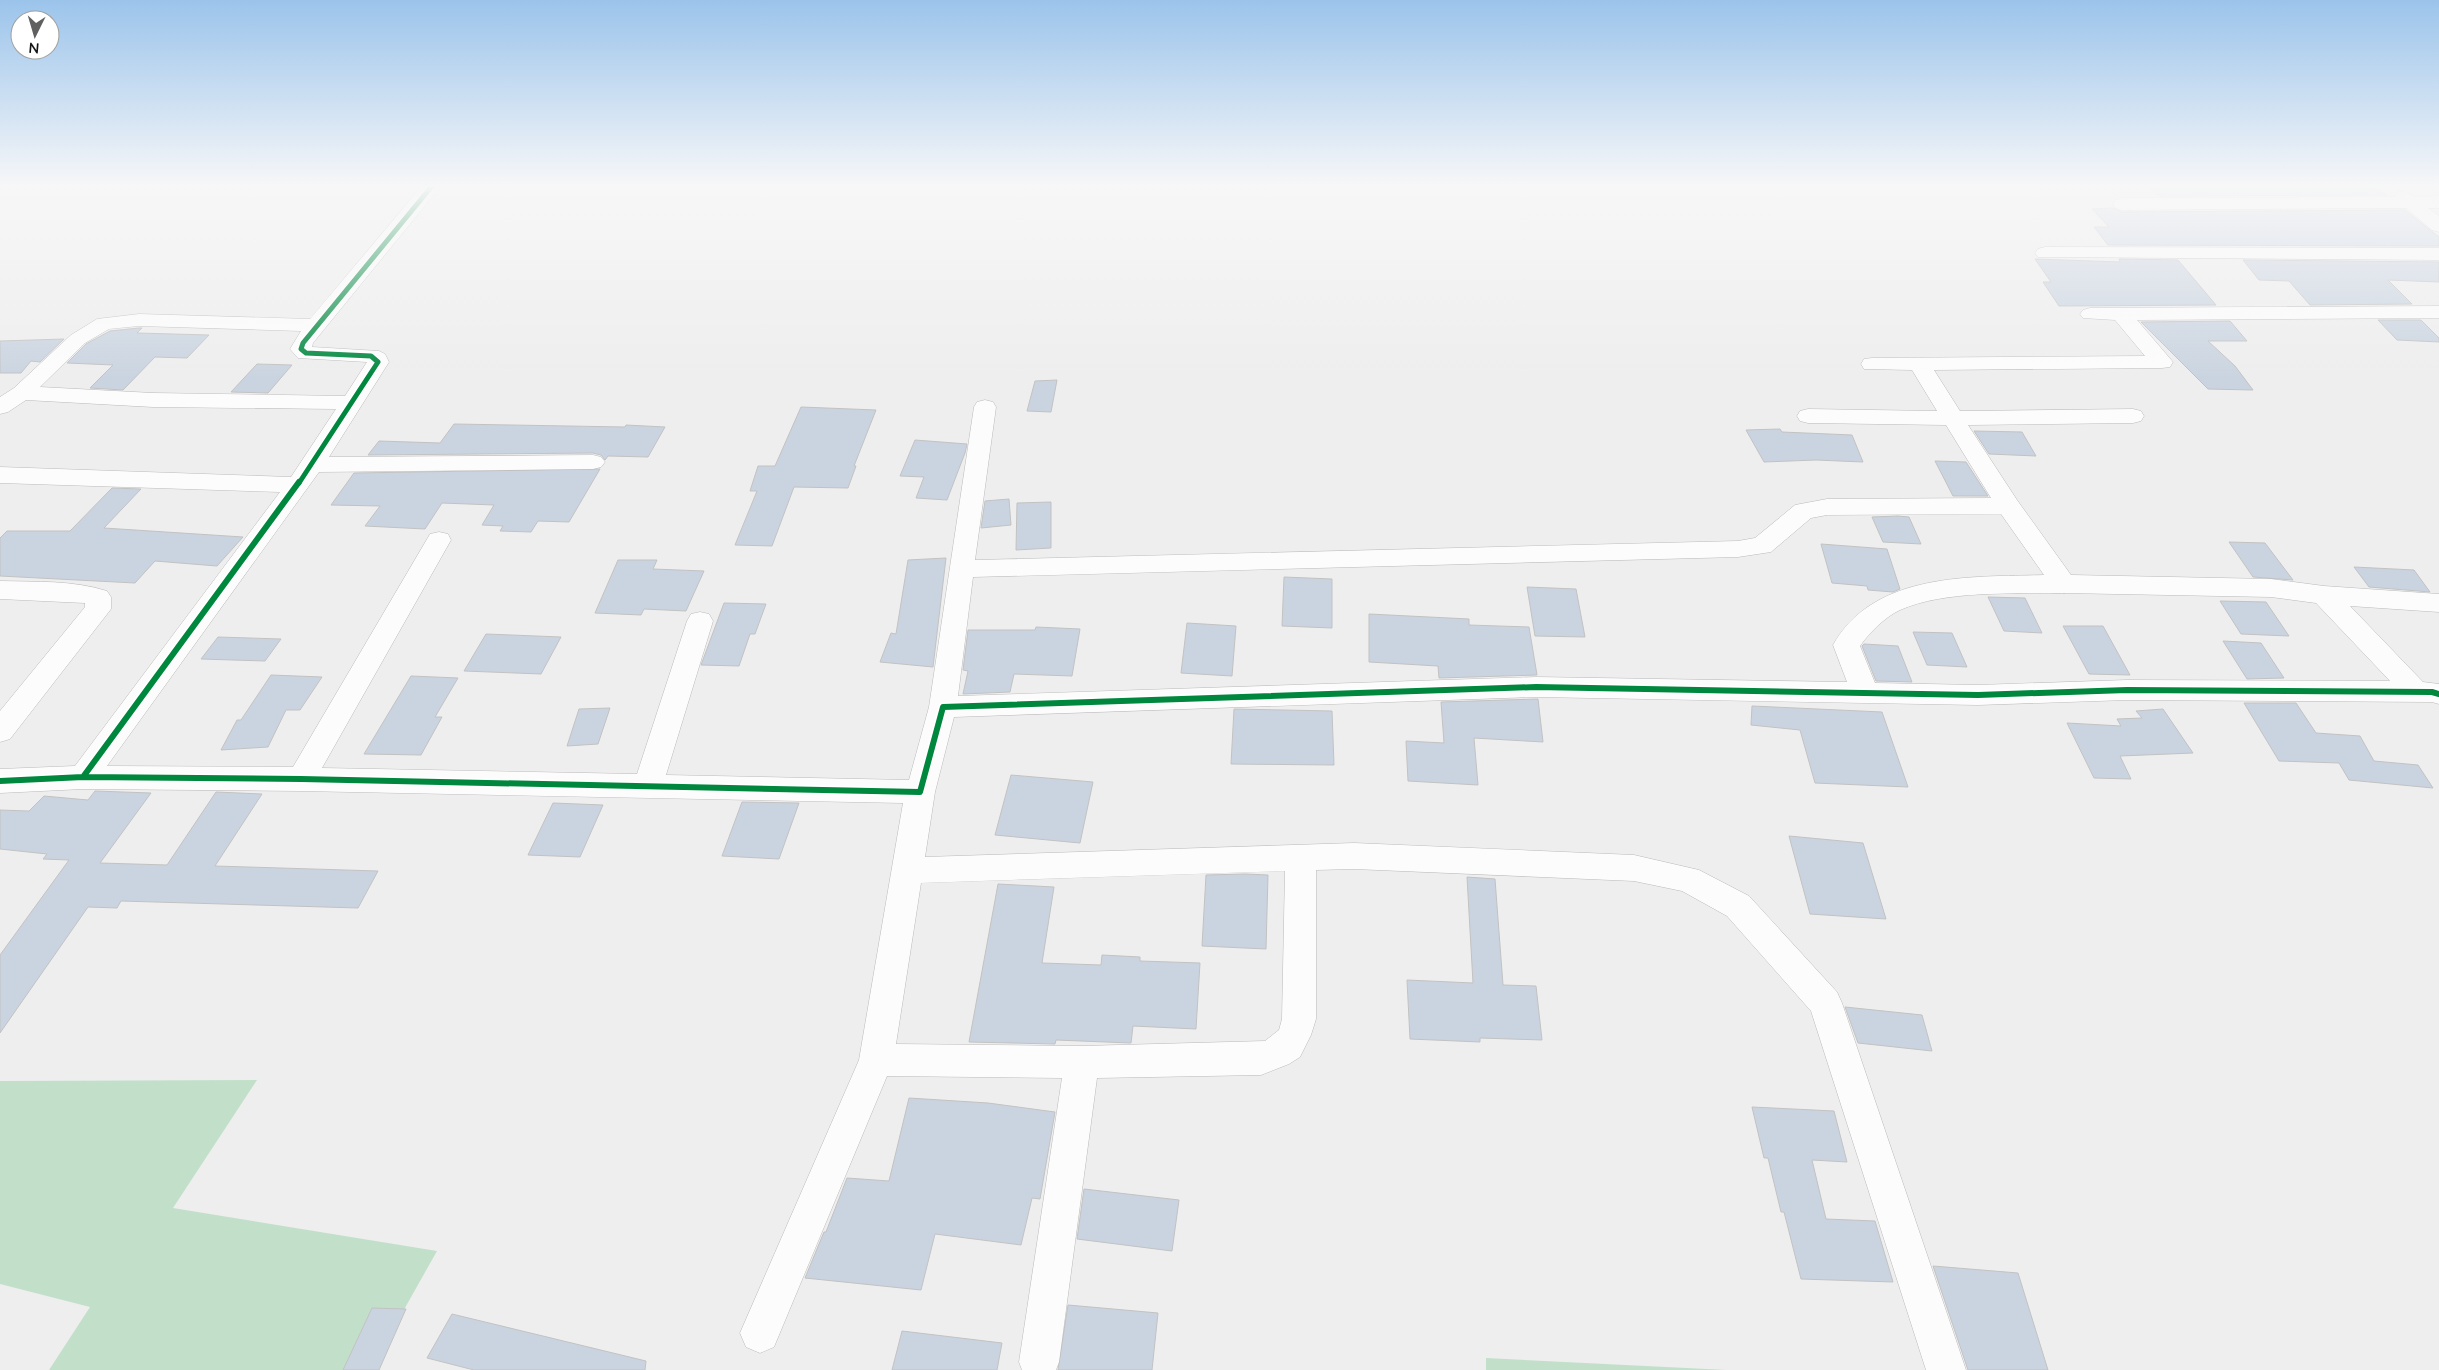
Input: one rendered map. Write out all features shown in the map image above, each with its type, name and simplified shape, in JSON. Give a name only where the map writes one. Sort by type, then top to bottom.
[{"type":"street","points":[[83,777],[312,464],[378,362],[377,358],[316,355],[306,353],[302,349],[303,343],[316,324],[378,250]]},
{"type":"street","points":[[2045,253],[2439,254]]},
{"type":"street","points":[[2090,314],[2439,312]]},
{"type":"street","points":[[1872,364],[2162,362],[2122,314]]},
{"type":"street","points":[[0,407],[22,393],[78,339],[93,328],[104,323],[139,320],[316,324]]},
{"type":"street","points":[[1919,364],[2008,506],[2064,584]]},
{"type":"street","points":[[22,393],[153,400],[352,403]]},
{"type":"street","points":[[760,1333],[876,1060],[920,792],[943,707],[985,407]]},
{"type":"street","points":[[1808,416],[1954,418],[2133,416]]},
{"type":"street","points":[[312,464],[593,462]]},
{"type":"street","points":[[0,476],[296,485]]},
{"type":"street","points":[[961,569],[1738,549],[1762,546],[1804,511],[1827,507],[2008,506]]},
{"type":"street","points":[[301,779],[439,540]]},
{"type":"street","points":[[1864,692],[1846,645],[1858,628],[1889,604],[1935,590],[2064,584],[2271,588],[2324,595],[2439,603]]},
{"type":"street","points":[[0,590],[77,592],[98,596],[98,609],[0,731]]},
{"type":"street","points":[[2324,595],[2428,693]]},
{"type":"street","points":[[648,787],[700,621]]},
{"type":"street","points":[[943,707],[1536,687],[1978,695],[2137,690],[2428,693]]},
{"type":"street","points":[[0,781],[83,777],[301,779],[920,792]]},
{"type":"street","points":[[907,871],[1301,860],[1354,856],[1634,868],[1688,879],[1738,906],[1825,1003],[1946,1370]]},
{"type":"street","points":[[876,1060],[1082,1062],[1261,1059],[1281,1052],[1295,1038],[1299,1019],[1301,860]]},
{"type":"street","points":[[1039,1362],[1082,1062]]},
{"type":"green space","points":[[257,1080],[173,1208],[437,1251],[370,1370],[49,1370],[90,1307],[0,1284],[0,1081]]},
{"type":"green space","points":[[1486,1358],[1727,1370],[1486,1370]]},
{"type":"building","points":[[2035,259],[2120,262],[2119,259],[2178,260],[2216,305],[2059,306],[2043,282],[2051,282]]},
{"type":"building","points":[[2243,260],[2439,262],[2439,282],[2388,280],[2412,304],[2310,305],[2289,281],[2259,280]]},
{"type":"building","points":[[2378,320],[2421,320],[2439,338],[2439,342],[2397,340]]},
{"type":"building","points":[[2230,321],[2247,341],[2208,341],[2235,366],[2253,390],[2208,389],[2141,322]]},
{"type":"building","points":[[142,328],[137,333],[209,335],[187,358],[155,357],[123,390],[90,388],[113,365],[67,363],[86,344],[110,331]]},
{"type":"building","points":[[64,339],[40,362],[31,361],[21,373],[0,373],[0,341]]},
{"type":"building","points":[[257,364],[292,365],[268,393],[231,392]]},
{"type":"building","points":[[1057,380],[1051,412],[1027,411],[1035,381]]},
{"type":"building","points":[[801,407],[876,410],[854,466],[856,466],[848,488],[794,487],[772,546],[735,545],[757,491],[750,491],[758,466],[775,466]]},
{"type":"building","points":[[454,424],[665,427],[648,457],[608,456],[605,460],[601,455],[593,453],[368,455],[379,441],[440,443]]},
{"type":"building","points":[[1780,429],[1782,432],[1852,435],[1863,462],[1816,460],[1764,462],[1746,430]]},
{"type":"building","points":[[1974,431],[2022,432],[2036,456],[1989,454]]},
{"type":"building","points":[[915,440],[967,444],[947,500],[916,498],[924,477],[900,476]]},
{"type":"building","points":[[1935,461],[1966,462],[1988,496],[1953,496]]},
{"type":"building","points":[[600,469],[569,522],[538,521],[531,532],[500,531],[503,526],[482,525],[494,505],[442,503],[425,529],[365,526],[380,506],[331,505],[354,473]]},
{"type":"building","points":[[112,488],[141,489],[104,528],[243,537],[217,566],[155,561],[135,583],[0,576],[0,538],[7,531],[70,531]]},
{"type":"building","points":[[1009,499],[1011,525],[981,528],[985,501]]},
{"type":"building","points":[[1051,502],[1051,548],[1016,550],[1017,503]]},
{"type":"building","points":[[1872,517],[1909,517],[1921,544],[1883,542]]},
{"type":"building","points":[[2229,542],[2265,543],[2293,580],[2253,577]]},
{"type":"building","points":[[1821,544],[1887,549],[1900,589],[1893,592],[1868,590],[1867,586],[1832,583]]},
{"type":"building","points":[[946,558],[933,667],[880,662],[891,633],[896,634],[908,560]]},
{"type":"building","points":[[618,560],[657,560],[653,569],[704,571],[686,611],[644,609],[641,615],[595,613]]},
{"type":"building","points":[[2354,567],[2414,570],[2430,592],[2369,587]]},
{"type":"building","points":[[1284,577],[1332,579],[1332,628],[1282,626]]},
{"type":"building","points":[[1527,587],[1576,589],[1585,637],[1535,636]]},
{"type":"building","points":[[1988,597],[2025,598],[2042,633],[2004,631]]},
{"type":"building","points":[[2220,601],[2266,602],[2289,636],[2241,634]]},
{"type":"building","points":[[724,603],[766,604],[755,634],[750,634],[739,666],[701,665]]},
{"type":"building","points":[[1369,614],[1469,619],[1469,625],[1529,627],[1537,675],[1439,678],[1438,666],[1369,662]]},
{"type":"building","points":[[1187,623],[1236,626],[1232,676],[1181,673]]},
{"type":"building","points":[[2063,626],[2103,626],[2130,675],[2089,674]]},
{"type":"building","points":[[1036,627],[1080,629],[1072,676],[1014,674],[1010,692],[963,694],[968,671],[963,670],[968,630],[1035,630]]},
{"type":"building","points":[[1913,632],[1952,633],[1967,667],[1927,665]]},
{"type":"building","points":[[486,634],[561,637],[541,674],[464,671]]},
{"type":"building","points":[[218,637],[281,639],[265,661],[201,659]]},
{"type":"building","points":[[2223,641],[2261,643],[2284,678],[2247,679]]},
{"type":"building","points":[[1864,644],[1898,646],[1912,682],[1876,681],[1862,646]]},
{"type":"building","points":[[271,675],[322,677],[300,710],[286,710],[268,747],[221,750],[237,720],[241,720]]},
{"type":"building","points":[[411,676],[458,678],[435,717],[442,717],[421,755],[364,754]]},
{"type":"building","points":[[1538,699],[1543,742],[1474,738],[1478,785],[1408,781],[1406,741],[1444,743],[1441,702]]},
{"type":"building","points":[[2244,703],[2296,703],[2316,733],[2360,736],[2374,761],[2418,765],[2433,788],[2349,780],[2339,763],[2279,761]]},
{"type":"building","points":[[1752,706],[1882,712],[1908,787],[1815,783],[1800,730],[1751,725]]},
{"type":"building","points":[[610,708],[598,744],[567,746],[579,709]]},
{"type":"building","points":[[1234,709],[1332,711],[1334,765],[1231,764]]},
{"type":"building","points":[[2163,709],[2193,753],[2120,756],[2131,779],[2094,778],[2067,723],[2121,726],[2117,719],[2142,718],[2136,711]]},
{"type":"building","points":[[1011,775],[1093,782],[1080,843],[995,835]]},
{"type":"building","points":[[95,791],[151,793],[100,863],[167,865],[216,792],[262,794],[215,866],[378,871],[358,908],[121,901],[117,908],[88,907],[0,1033],[0,955],[69,860],[43,859],[47,854],[0,849],[0,810],[29,811],[44,796],[88,800]]},
{"type":"building","points":[[742,802],[799,803],[779,859],[722,856]]},
{"type":"building","points":[[553,803],[603,805],[580,857],[528,855]]},
{"type":"building","points":[[1789,836],[1863,843],[1886,919],[1810,914]]},
{"type":"building","points":[[1206,875],[1268,875],[1266,949],[1202,946]]},
{"type":"building","points":[[1467,877],[1495,879],[1503,985],[1536,986],[1542,1040],[1480,1038],[1480,1042],[1410,1039],[1407,980],[1473,983]]},
{"type":"building","points":[[998,884],[1054,887],[1042,963],[1101,965],[1102,955],[1140,957],[1140,961],[1200,963],[1196,1029],[1133,1026],[1131,1043],[1056,1040],[1055,1044],[969,1042]]},
{"type":"building","points":[[1845,1007],[1922,1015],[1932,1051],[1858,1043]]},
{"type":"building","points":[[909,1098],[988,1103],[1055,1112],[1040,1199],[1032,1198],[1021,1245],[935,1234],[921,1290],[805,1278],[824,1232],[826,1232],[847,1178],[889,1181]]},
{"type":"building","points":[[1752,1107],[1834,1111],[1847,1162],[1812,1160],[1826,1219],[1875,1221],[1893,1282],[1801,1279],[1784,1212],[1781,1212],[1768,1158],[1764,1158]]},
{"type":"building","points":[[1084,1189],[1179,1200],[1172,1251],[1077,1239]]},
{"type":"building","points":[[1933,1266],[2018,1273],[2048,1370],[1968,1370]]},
{"type":"building","points":[[1068,1305],[1158,1313],[1152,1370],[1058,1370]]},
{"type":"building","points":[[372,1308],[406,1309],[379,1370],[343,1370]]},
{"type":"building","points":[[452,1314],[646,1361],[645,1370],[474,1370],[427,1358]]},
{"type":"building","points":[[902,1331],[1002,1343],[997,1370],[892,1370]]},
{"type":"cycle path","points":[[83,777],[312,465],[378,362],[377,359],[371,356],[306,353],[301,349],[316,325],[379,250]]},
{"type":"cycle path","points":[[0,781],[83,777],[301,779],[920,792],[943,707],[1536,687],[1978,695],[2127,690],[2432,692],[2439,694]]}]
